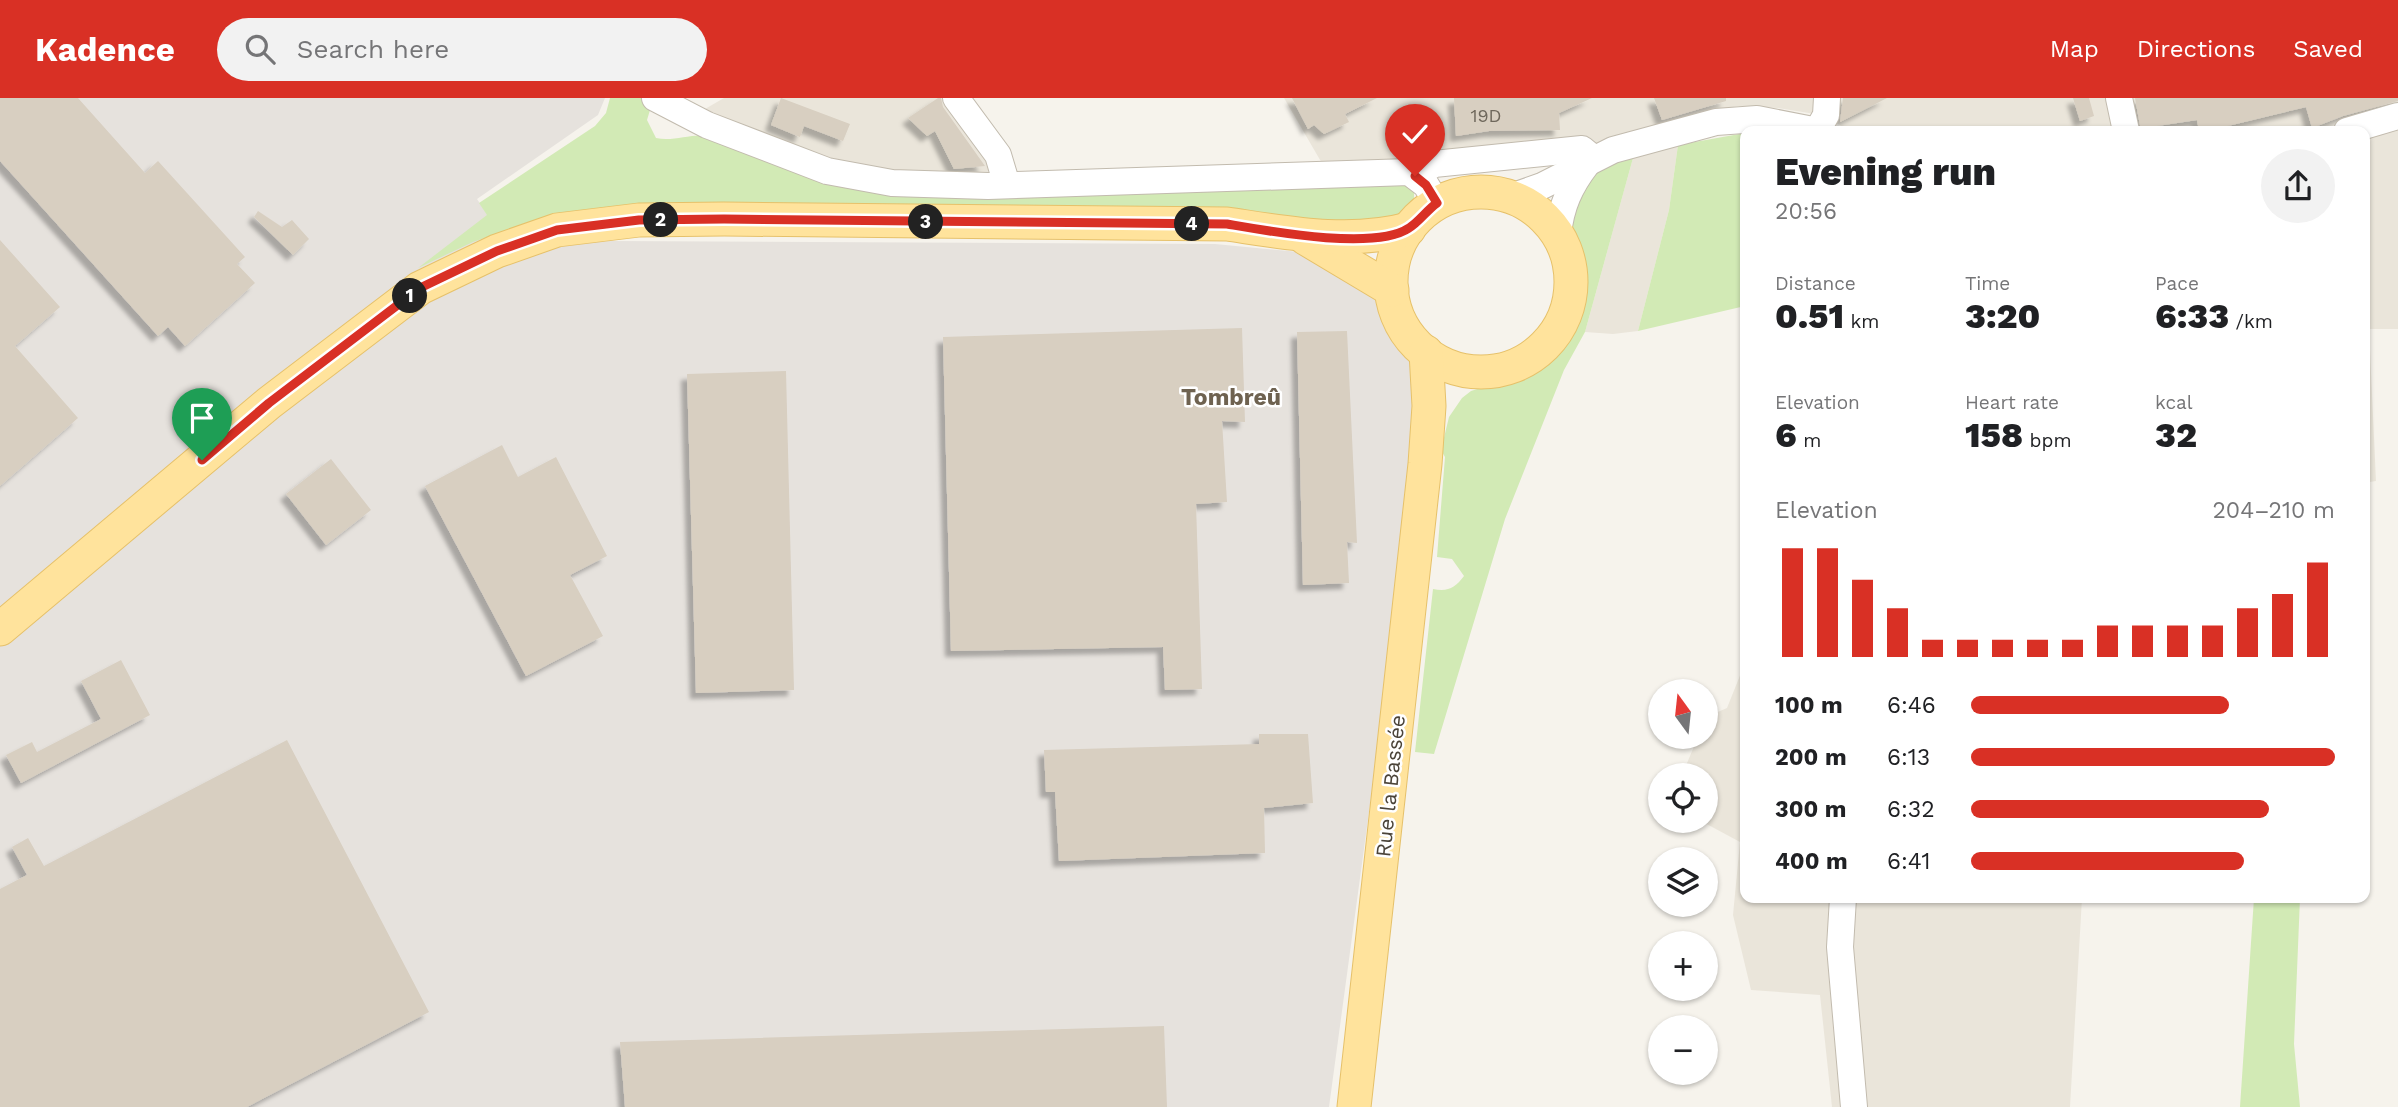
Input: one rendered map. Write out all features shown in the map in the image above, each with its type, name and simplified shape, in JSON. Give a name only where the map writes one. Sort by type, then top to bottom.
[{"type":"main road","points":[[1469,192],[1491,192],[1511,197],[1538,211],[1558,234],[1571,272],[1569,303],[1551,339],[1527,359],[1508,368],[1484,372],[1450,366],[1426,352],[1404,328],[1391,290],[1393,265],[1409,229],[1437,203],[1469,192]]},
{"type":"main road","points":[[0,629],[269,403],[420,288],[497,251],[557,230],[639,220],[724,219],[1227,224],[1300,235],[1365,238],[1409,229]]},
{"type":"main road","points":[[1300,235],[1391,290]]},
{"type":"main road","name":"Rue la Bassée","points":[[1354,1107],[1425,464],[1429,406],[1426,352]]},
{"type":"main road","name":"Rue la Bassée","points":[[1425,464],[1450,401],[1484,372]]},
{"type":"street","points":[[655,98],[707,125],[827,171],[892,183],[1007,185],[1409,172],[1426,185],[1437,203]]},
{"type":"street","points":[[956,98],[998,155],[1007,185]]},
{"type":"street","points":[[1820,126],[1826,115],[1827,98]]},
{"type":"street","points":[[2119,98],[2125,126]]},
{"type":"street","points":[[2364,126],[2398,116]]},
{"type":"street","points":[[1511,197],[1542,186],[1593,158],[1683,130],[1740,119],[1797,126]]},
{"type":"street","points":[[1415,176],[1434,164],[1447,162],[1582,149],[1593,158]]},
{"type":"street","points":[[1558,234],[1562,206],[1571,187],[1593,158]]},
{"type":"street","points":[[1843,903],[1840,947],[1854,1107]]},
{"type":"shaded area","points":[[0,98],[605,98],[598,115],[477,199],[487,214],[553,245],[611,241],[1215,244],[1310,253],[1363,277],[1415,372],[1420,388],[1384,701],[1329,1107],[0,1107]]},
{"type":"shaded area","points":[[724,98],[952,98],[976,129],[990,169],[986,174],[853,171],[743,128],[705,109]]},
{"type":"shaded area","points":[[1284,98],[2109,98],[2114,126],[1842,126],[1821,115],[1778,108],[1738,106],[1696,115],[1606,145],[1411,164],[1323,165]]},
{"type":"shaded area","points":[[2125,98],[2398,98],[2398,109],[2332,126],[2131,126]]},
{"type":"shaded area","points":[[2398,127],[2398,329],[2370,329],[2370,135]]},
{"type":"shaded area","points":[[1678,145],[1669,210],[1638,331],[1613,334],[1585,332],[1633,158]]},
{"type":"shaded area","points":[[2370,351],[2376,481],[2370,482]]},
{"type":"shaded area","points":[[1740,676],[1740,842],[1718,830],[1718,763],[1687,763],[1693,749],[1718,749],[1718,712],[1727,708]]},
{"type":"shaded area","points":[[1740,842],[1740,903],[2082,903],[2070,1107],[1832,1107],[1820,995],[1751,990],[1733,915]]},
{"type":"green space","points":[[610,98],[646,98],[650,110],[647,120],[656,138],[709,136],[836,181],[1403,179],[1414,192],[1414,202],[1391,221],[1377,227],[755,205],[608,207],[529,222],[473,242],[418,268],[487,215],[479,203],[595,126],[606,113]]},
{"type":"green space","points":[[1740,134],[1740,307],[1638,331],[1669,210],[1678,145]]},
{"type":"green space","points":[[1633,158],[1585,332],[1564,370],[1505,519],[1434,754],[1415,752],[1433,589],[1451,588],[1464,576],[1452,559],[1437,557],[1445,457],[1441,450],[1449,417],[1462,398],[1471,391],[1531,372],[1555,351],[1575,324],[1581,279],[1579,261],[1566,228],[1567,216],[1600,165]]},
{"type":"green space","points":[[2254,903],[2300,903],[2294,1044],[2300,1107],[2240,1107]]},
{"type":"building","points":[[0,98],[78,98],[145,173],[158,161],[245,257],[237,264],[255,283],[185,346],[168,327],[158,336],[0,161]]},
{"type":"building","points":[[781,98],[850,124],[843,141],[804,126],[800,137],[771,125]]},
{"type":"building","points":[[941,98],[943,107],[985,166],[954,169],[935,131],[927,136],[908,118]]},
{"type":"building","points":[[1292,98],[1377,98],[1345,114],[1349,122],[1324,134],[1314,125],[1308,129]]},
{"type":"building","points":[[1454,98],[1592,98],[1559,113],[1560,130],[1489,131],[1456,136]]},
{"type":"building","points":[[1654,98],[1726,98],[1726,101],[1662,120]]},
{"type":"building","points":[[1843,98],[1887,98],[1840,122]]},
{"type":"building","points":[[2073,98],[2089,98],[2094,116],[2080,121]]},
{"type":"building","points":[[2135,98],[2398,98],[2398,101],[2317,126],[2311,126],[2306,107],[2228,126],[2198,126],[2197,120],[2140,126]]},
{"type":"building","points":[[258,211],[282,227],[292,220],[309,239],[293,255],[254,217]]},
{"type":"building","points":[[0,240],[60,307],[15,346],[78,418],[0,486]]},
{"type":"building","points":[[1242,328],[1245,422],[1222,421],[1227,502],[1196,504],[1202,689],[1165,690],[1163,647],[951,651],[943,337]]},
{"type":"building","points":[[1347,331],[1357,543],[1347,542],[1349,583],[1303,585],[1297,332]]},
{"type":"building","points":[[786,371],[794,690],[696,693],[687,374]]},
{"type":"building","points":[[502,445],[518,477],[556,457],[607,556],[570,575],[603,636],[526,676],[425,486]]},
{"type":"building","points":[[331,459],[371,510],[326,545],[286,494]]},
{"type":"building","points":[[121,660],[150,715],[21,783],[6,755],[32,742],[37,752],[101,719],[81,681]]},
{"type":"building","points":[[1259,734],[1308,734],[1313,803],[1264,808],[1265,853],[1059,861],[1055,792],[1046,792],[1044,750],[1259,744]]},
{"type":"building","points":[[287,740],[429,1012],[247,1107],[0,1107],[0,889],[27,875],[12,847],[28,838],[44,866]]},
{"type":"building","points":[[1164,1026],[1167,1107],[625,1107],[620,1042]]},
{"type":"district","name":"Tombreû","points":[[1231,397]]},
{"type":"route","points":[[202,460],[269,403],[420,288],[497,251],[557,230],[639,220],[724,219],[1227,224],[1300,235],[1365,238],[1409,229],[1424,212],[1437,203],[1426,185],[1415,176]]}]
